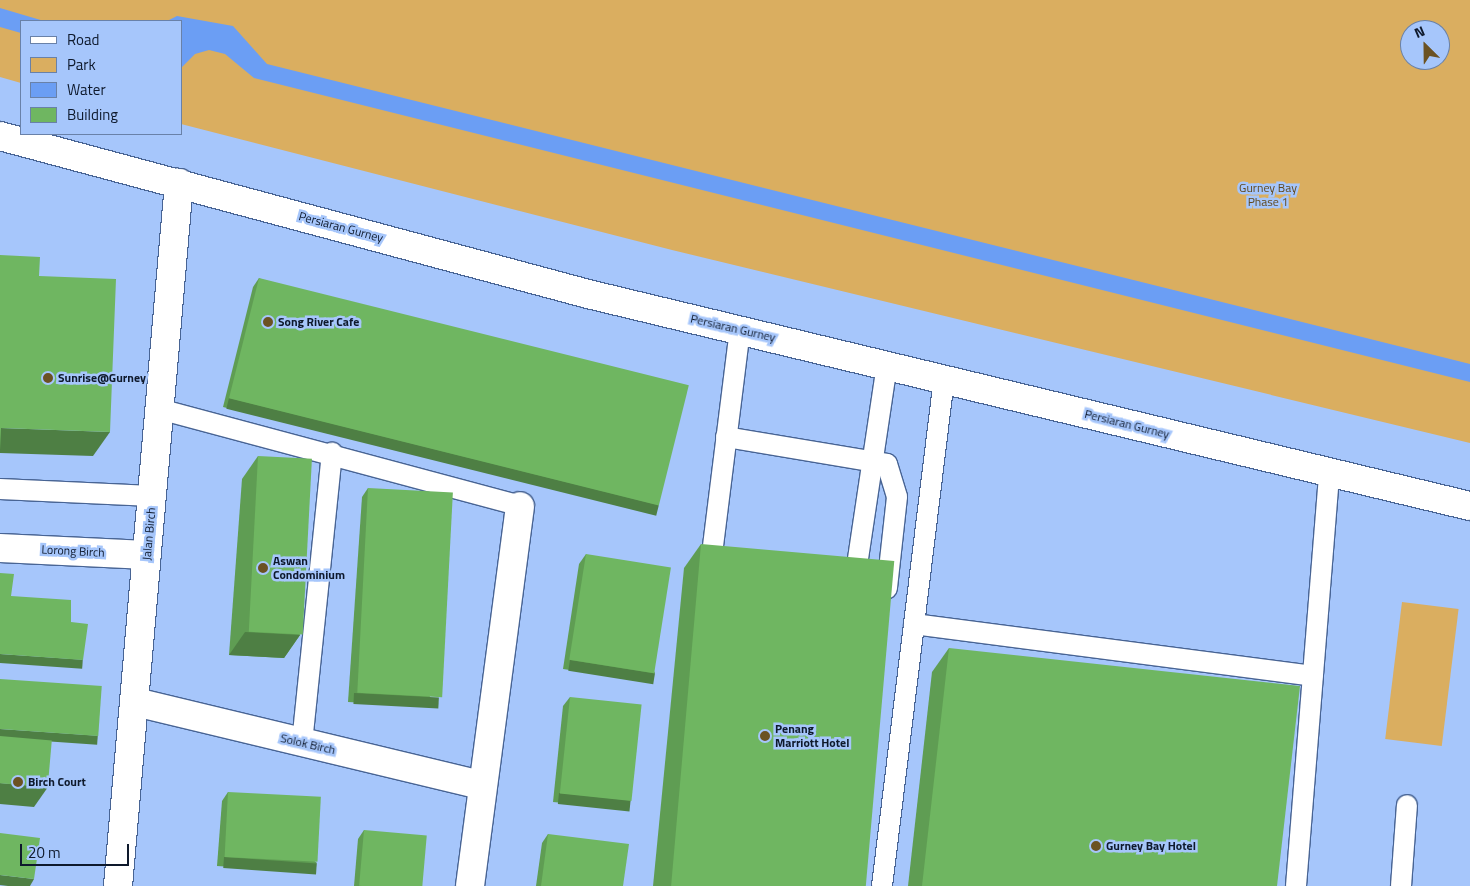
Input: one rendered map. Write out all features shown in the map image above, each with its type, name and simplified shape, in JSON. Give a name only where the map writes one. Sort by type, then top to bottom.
[{"type":"street","name":"Persiaran Gurney","points":[[0,136],[588,294],[1330,474],[1470,506]]},
{"type":"street","name":"Jalan Birch","points":[[118,886],[179,183]]},
{"type":"street","points":[[470,886],[520,506]]},
{"type":"street","name":"Lorong Birch","points":[[0,548],[147,555]]},
{"type":"street","name":"Solok Birch","points":[[134,702],[482,785]]},
{"type":"lane","points":[[689,585],[721,555],[726,437],[740,330]]},
{"type":"lane","points":[[828,568],[856,572],[886,365]]},
{"type":"lane","points":[[882,886],[944,379]]},
{"type":"lane","points":[[159,410],[332,453],[520,506]]},
{"type":"lane","points":[[726,437],[873,460],[886,464],[897,498],[886,604]]},
{"type":"lane","points":[[302,743],[332,453]]},
{"type":"lane","points":[[1296,886],[1330,474]]},
{"type":"lane","points":[[0,489],[152,496]]},
{"type":"lane","points":[[914,624],[1313,676]]},
{"type":"lane","points":[[1401,886],[1407,805]]},
{"type":"green space","name":"Gurney Bay Phase 1","points":[[0,0],[1470,0],[1470,443],[672,250],[182,124],[182,20],[20,20],[20,83],[0,77]]},
{"type":"green space","points":[[1402,602],[1459,609],[1442,746],[1385,739]]},
{"type":"water","points":[[0,8],[41,20],[20,20],[20,33],[0,27]]},
{"type":"water","points":[[177,16],[233,26],[267,64],[1470,364],[1470,382],[254,78],[225,54],[209,50],[195,54],[182,67],[182,20],[169,20]]},
{"type":"building","name":"Sunrise@Gurney","points":[[0,255],[40,257],[39,276],[116,279],[110,432],[1,428],[0,450]]},
{"type":"building","points":[[259,278],[689,385],[659,505],[229,398]]},
{"type":"building","name":"Aswan Condominium","points":[[258,456],[312,459],[303,635],[249,632]]},
{"type":"building","points":[[368,488],[453,492],[442,697],[357,693]]},
{"type":"building","name":"Penang Marriott Hotel","points":[[701,544],[894,561],[866,886],[671,886]]},
{"type":"building","points":[[586,554],[671,567],[654,673],[569,660]]},
{"type":"building","points":[[0,573],[14,574],[11,596],[71,600],[71,622],[88,624],[83,660],[0,654]]},
{"type":"building","points":[[949,648],[1300,686],[1277,886],[922,886]]},
{"type":"building","points":[[0,679],[102,686],[98,736],[0,729]]},
{"type":"building","points":[[570,697],[642,705],[631,801],[560,793]]},
{"type":"building","points":[[0,736],[52,741],[48,787],[0,783]]},
{"type":"building","points":[[228,792],[321,797],[317,862],[225,857]]},
{"type":"building","points":[[364,830],[427,835],[422,886],[359,886]]},
{"type":"building","points":[[0,833],[40,838],[34,879],[0,875]]},
{"type":"building","points":[[548,834],[629,844],[623,886],[541,886]]},
{"type":"place","name":"Song River Cafe","points":[[268,322]]},
{"type":"place","name":"Sunrise@Gurney","points":[[48,378]]},
{"type":"place","name":"Aswan Condominium","points":[[263,568]]},
{"type":"place","name":"Penang Marriott Hotel","points":[[765,736]]},
{"type":"place","name":"Birch Court","points":[[18,782]]},
{"type":"place","name":"Gurney Bay Hotel","points":[[1096,846]]}]
